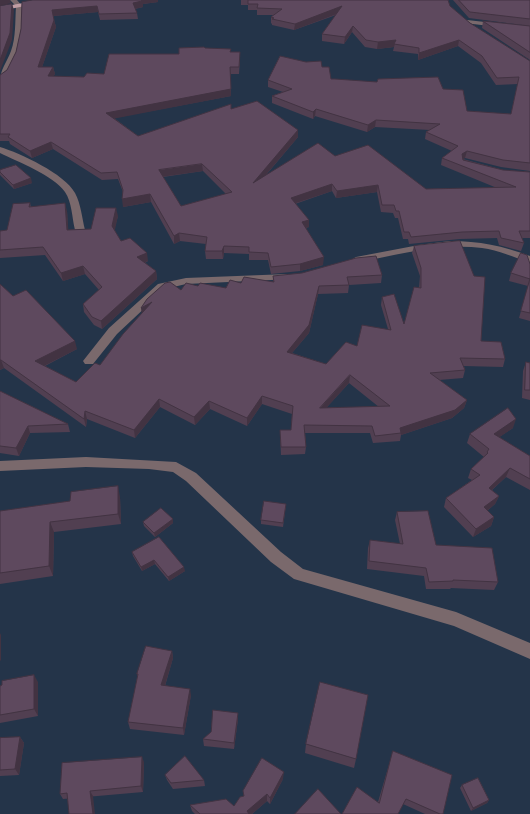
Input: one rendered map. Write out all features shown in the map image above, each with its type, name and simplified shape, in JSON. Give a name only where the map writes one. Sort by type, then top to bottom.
[{"type":"main road","points":[[0,9],[16,3],[52,0]]},
{"type":"street","points":[[0,79],[13,58],[18,42],[16,3]]},
{"type":"street","points":[[481,32],[464,20],[530,29]]},
{"type":"street","points":[[0,150],[28,163],[68,189],[75,206],[80,230]]},
{"type":"street","points":[[344,263],[415,248],[460,244],[484,246],[530,259]]},
{"type":"street","points":[[89,361],[113,331],[162,286],[186,280],[264,280],[301,276]]},
{"type":"street","points":[[0,466],[86,462],[176,467],[191,477],[276,557],[299,574],[456,619],[530,651]]},
{"type":"building","points":[[33,0],[142,1],[133,3],[137,13],[99,14],[97,6],[52,10],[54,20],[38,67],[53,67],[48,76],[84,77],[87,73],[104,74],[109,54],[179,54],[179,48],[204,47],[231,49],[230,52],[240,52],[239,67],[230,67],[231,89],[106,113],[138,136],[231,104],[231,109],[257,101],[298,130],[253,183],[318,143],[335,156],[368,145],[426,189],[516,187],[442,158],[458,146],[426,132],[440,124],[376,120],[368,125],[316,109],[313,112],[272,96],[292,89],[268,80],[280,56],[306,62],[321,61],[322,67],[329,67],[331,79],[377,82],[378,79],[438,77],[443,89],[463,90],[467,111],[511,114],[519,77],[497,78],[482,56],[459,40],[419,53],[419,48],[394,44],[396,40],[378,42],[366,40],[353,26],[345,37],[322,34],[342,6],[295,24],[272,19],[274,18],[271,17],[282,9],[257,8],[258,4],[248,4],[248,0],[448,0],[450,6],[470,23],[530,61],[530,163],[503,160],[467,151],[462,154],[463,160],[503,170],[530,172],[530,231],[519,231],[524,243],[501,238],[499,231],[462,232],[411,237],[409,232],[404,232],[399,211],[396,211],[394,205],[382,205],[378,185],[337,191],[332,184],[291,198],[309,220],[302,222],[324,257],[300,264],[271,267],[268,253],[249,252],[249,247],[224,246],[222,251],[205,251],[207,237],[179,233],[174,236],[150,194],[122,199],[123,190],[117,172],[101,173],[51,142],[30,151],[8,137],[10,134],[0,134],[0,75],[7,70],[16,52],[21,29],[22,2]],"holes":[[[202,164],[232,192],[181,206],[159,170]]]},
{"type":"building","points":[[459,0],[530,0],[530,19],[470,12]]},
{"type":"building","points":[[12,4],[10,33],[0,60],[0,6]]},
{"type":"building","points":[[483,21],[530,26],[530,52]]},
{"type":"building","points":[[16,165],[31,178],[13,185],[0,170]]},
{"type":"building","points":[[30,203],[29,207],[65,203],[67,230],[91,229],[96,208],[116,208],[112,226],[121,241],[130,238],[147,253],[137,257],[156,271],[101,321],[92,317],[83,304],[102,287],[83,266],[61,273],[43,247],[0,250],[0,231],[7,230],[13,204]]},
{"type":"building","points":[[460,241],[474,276],[485,277],[481,341],[501,342],[505,359],[460,358],[465,370],[430,373],[467,400],[455,410],[400,428],[401,433],[375,436],[372,426],[304,425],[306,447],[281,447],[280,430],[291,430],[293,406],[262,396],[247,418],[209,401],[194,417],[159,399],[134,430],[85,411],[84,419],[0,360],[0,284],[13,296],[26,290],[75,341],[35,361],[76,382],[95,363],[100,365],[123,334],[152,302],[141,308],[147,299],[165,283],[170,282],[181,290],[186,283],[198,286],[200,283],[226,288],[230,280],[241,283],[244,277],[274,282],[273,276],[302,273],[356,258],[376,256],[382,275],[347,277],[349,285],[319,286],[309,325],[287,352],[326,364],[346,342],[357,346],[362,325],[391,330],[382,297],[394,294],[404,324],[414,287],[421,288],[421,268],[414,246]],"holes":[[[350,375],[390,406],[320,408]]]},
{"type":"building","points":[[521,253],[527,255],[530,264],[530,279],[511,273]]},
{"type":"building","points":[[530,279],[530,313],[521,311]]},
{"type":"building","points":[[526,362],[530,363],[530,390],[525,390]]},
{"type":"building","points":[[0,391],[68,424],[28,426],[16,448],[0,446]]},
{"type":"building","points":[[508,408],[516,419],[494,434],[530,456],[530,479],[510,468],[489,488],[499,496],[484,507],[494,517],[476,529],[446,498],[480,475],[471,469],[488,453],[489,449],[470,434]]},
{"type":"building","points":[[118,486],[118,514],[50,522],[49,566],[0,573],[0,511],[70,501],[71,492]]},
{"type":"building","points":[[264,501],[286,504],[283,523],[261,520]]},
{"type":"building","points":[[161,508],[173,519],[154,533],[143,522]]},
{"type":"building","points":[[428,511],[436,545],[492,548],[498,582],[453,580],[429,582],[426,568],[369,561],[370,540],[403,544],[397,512]]},
{"type":"building","points":[[159,537],[184,567],[168,577],[154,560],[141,567],[132,552]]},
{"type":"building","points":[[146,646],[172,651],[161,685],[190,689],[183,728],[128,722],[137,674]]},
{"type":"building","points":[[34,675],[34,709],[0,715],[0,686],[2,681]]},
{"type":"building","points":[[320,682],[368,695],[356,759],[306,744]]},
{"type":"building","points":[[213,710],[238,713],[234,743],[203,739],[211,732]]},
{"type":"building","points":[[20,737],[15,769],[0,770],[0,738]]},
{"type":"building","points":[[393,751],[452,775],[443,814],[406,799],[398,814],[342,814],[357,787],[379,803]]},
{"type":"building","points":[[185,756],[204,780],[171,783],[165,775]]},
{"type":"building","points":[[142,757],[141,786],[90,791],[93,814],[69,814],[67,793],[60,794],[62,763]]},
{"type":"building","points":[[262,758],[284,772],[270,798],[267,794],[247,811],[249,814],[200,814],[190,805],[226,799],[234,806],[240,797],[244,796],[243,791]]},
{"type":"building","points":[[478,778],[489,800],[473,808],[462,785]]},
{"type":"building","points":[[318,789],[341,814],[295,814]]}]
